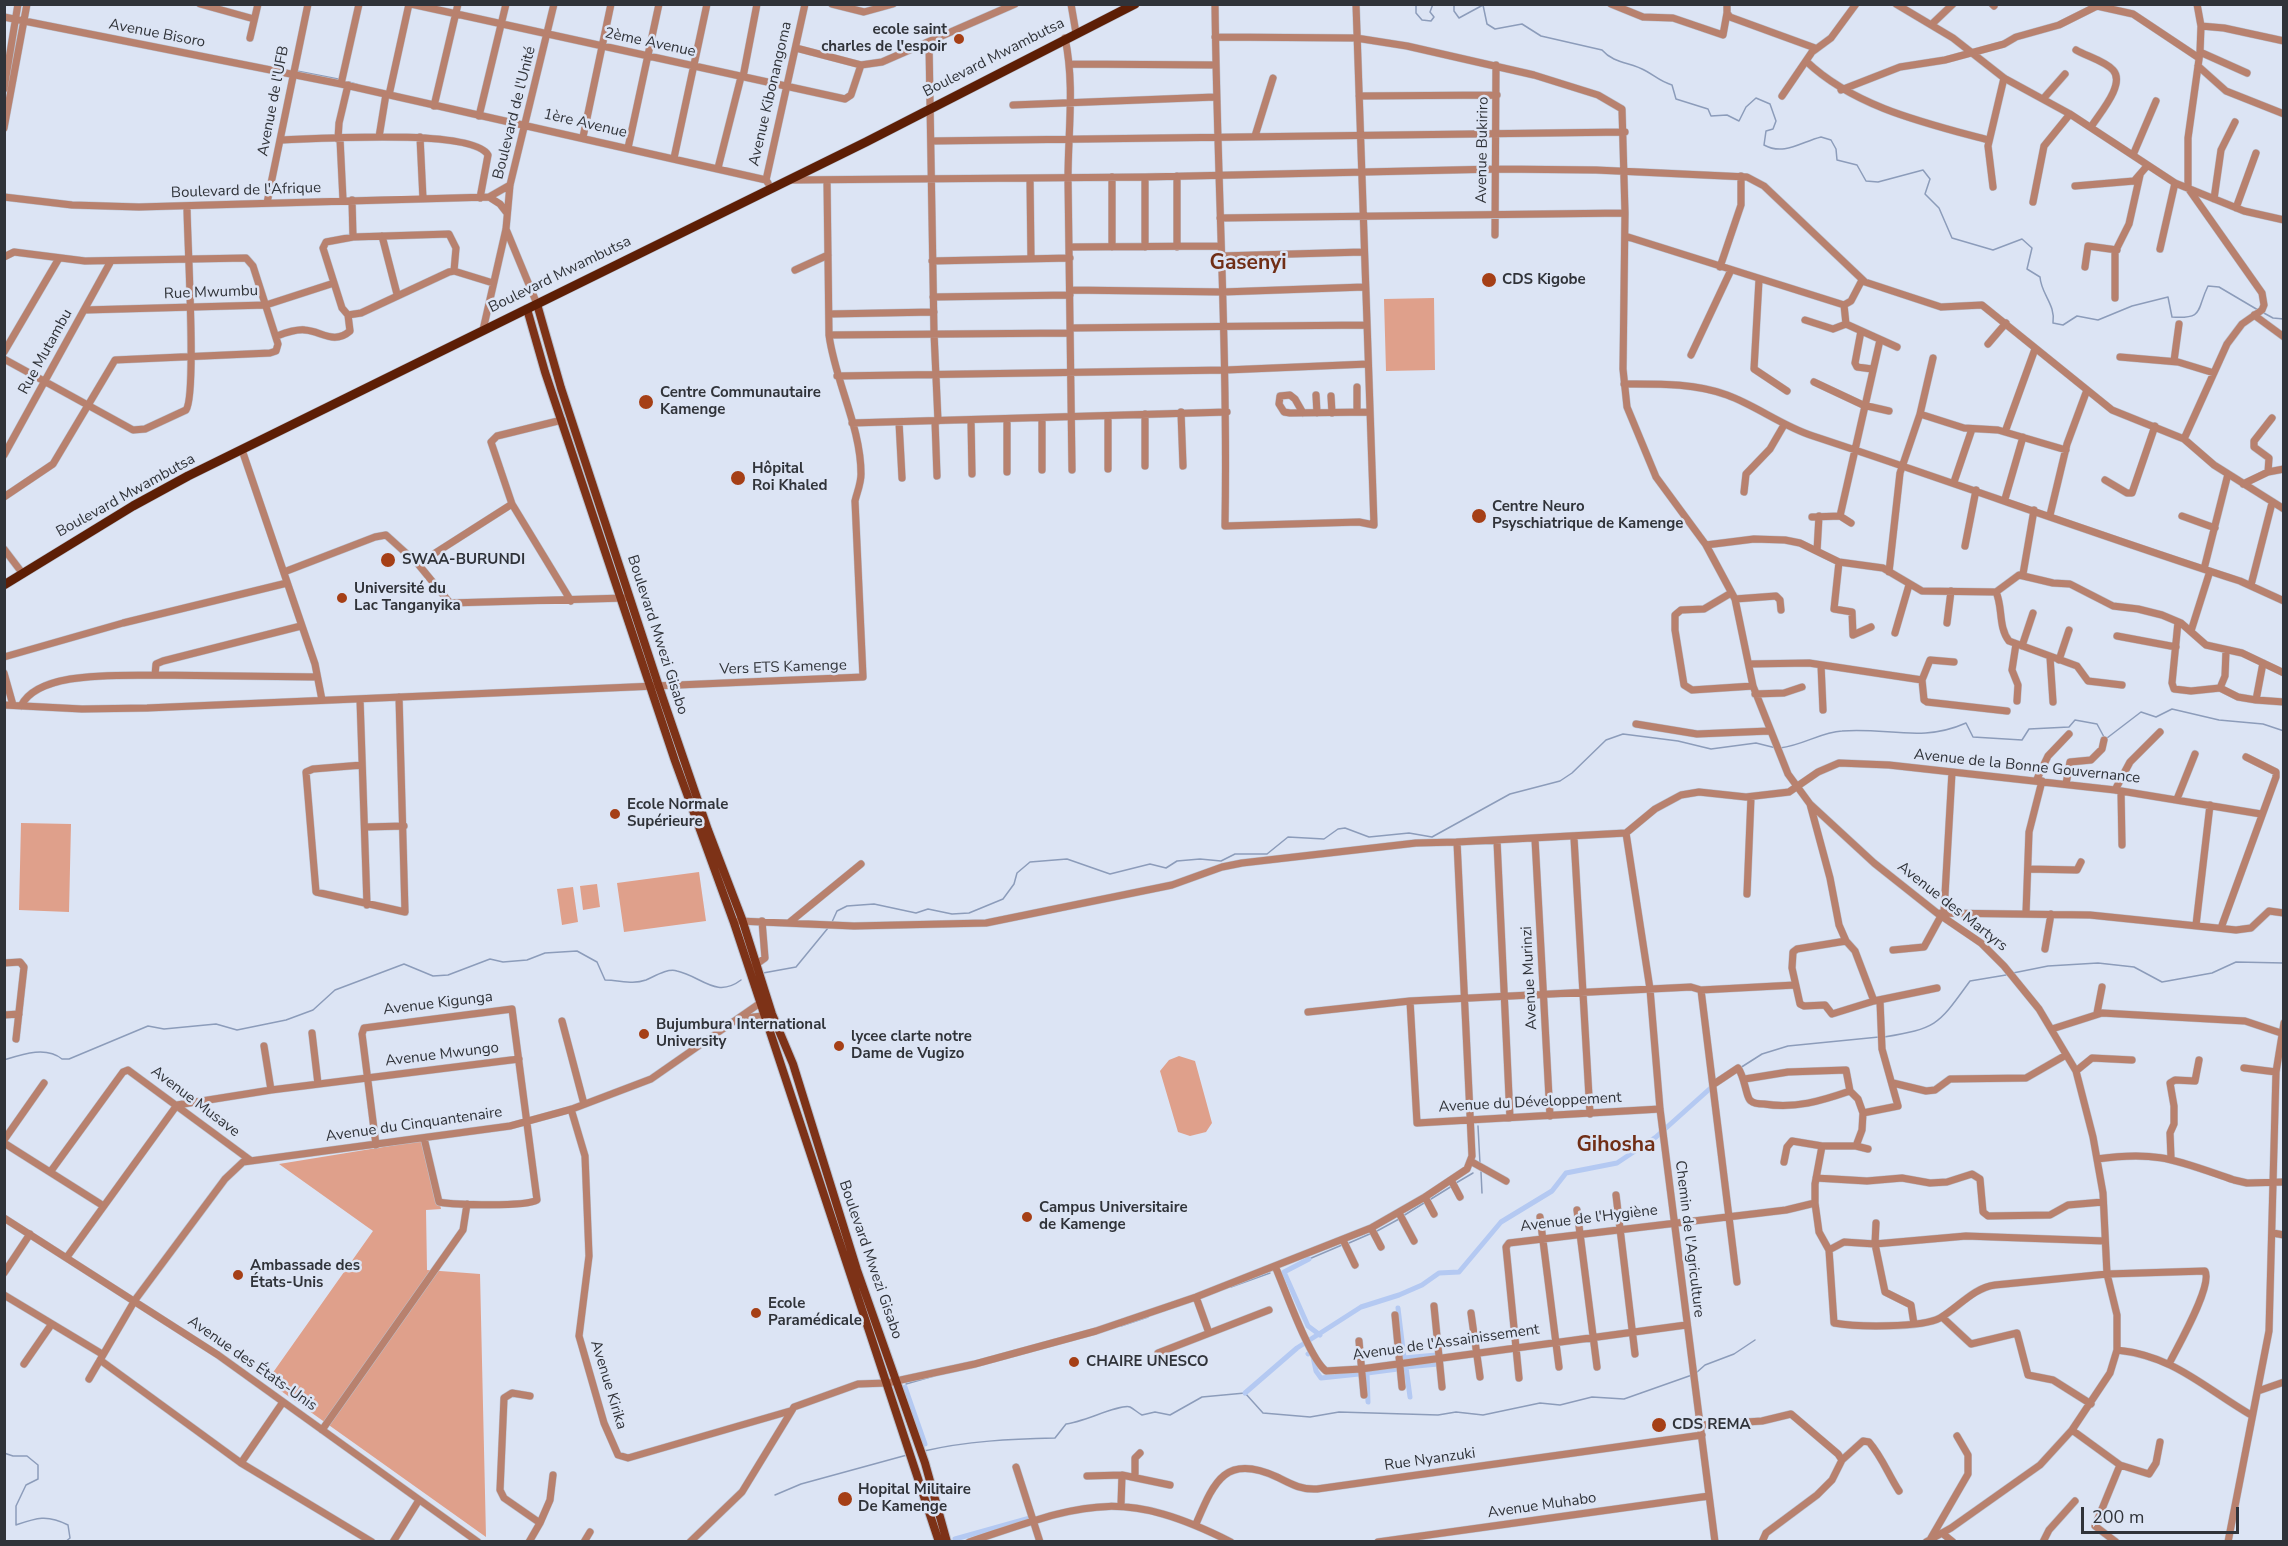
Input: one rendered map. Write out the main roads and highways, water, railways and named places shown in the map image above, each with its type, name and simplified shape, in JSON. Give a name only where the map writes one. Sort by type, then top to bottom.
[{"type":"highway","name":"Boulevard Mwambutsa","points":[[4,585],[133,506],[242,450],[537,304],[769,184],[789,180],[1135,4]]},
{"type":"main road","name":"Boulevard Mwezi Gisabo","points":[[537,304],[598,515]]},
{"type":"main road","name":"Boulevard Mwezi Gisabo","points":[[527,309],[562,420],[598,515],[655,687],[738,921],[819,1182],[892,1382]]},
{"type":"main road","name":"Boulevard Mwezi Gisabo","points":[[768,1015],[792,1064],[911,1438],[915,1465],[939,1542]]},
{"type":"main road","points":[[819,1182],[828,1179]]},
{"type":"main road","name":"Boulevard Mwezi Gisabo","points":[[911,1438],[926,1463],[947,1542]]},
{"type":"main road","points":[[919,1477],[929,1475]]},
{"type":"waterway","points":[[1416,4],[1416,13],[1422,20],[1431,21],[1434,17],[1430,12],[1433,4]]},
{"type":"waterway","points":[[1454,4],[1454,11],[1459,18],[1483,5],[1487,24],[1495,29],[1522,24],[1541,36],[1602,50],[1612,58],[1640,68],[1672,85],[1676,99],[1708,109],[1711,116],[1727,115],[1739,121],[1746,107],[1756,98],[1770,104],[1776,121],[1773,129],[1766,131],[1764,145],[1771,148],[1786,149],[1821,137],[1831,140],[1836,149],[1837,160],[1857,165],[1866,181],[1878,182],[1923,170],[1930,179],[1925,194],[1939,208],[1952,238],[1993,250],[2022,239],[2032,248],[2027,269],[2040,277],[2052,311],[2053,323],[2063,325],[2077,316],[2098,320],[2132,306],[2168,297],[2172,317],[2190,316],[2198,311],[2208,286],[2219,287],[2258,310]]},
{"type":"waterway","points":[[297,71],[338,79]]},
{"type":"waterway","points":[[349,82],[359,85]]},
{"type":"waterway","points":[[2262,312],[2273,318],[2284,319]]},
{"type":"waterway","points":[[2107,738],[2141,712],[2156,717],[2172,709],[2219,720],[2263,724],[2284,731]]},
{"type":"waterway","points":[[1780,748],[1834,732],[1858,730],[1934,732],[1966,723],[1973,737],[2022,740],[2029,729],[2069,727],[2075,720],[2097,724],[2104,737]]},
{"type":"waterway","points":[[832,922],[837,911],[847,906],[874,904],[916,913],[928,909],[952,914],[969,913],[1003,899],[1014,884],[1017,873],[1030,862],[1067,859],[1110,874],[1150,864],[1166,868],[1177,861],[1200,859],[1221,861],[1235,854],[1267,854],[1288,837],[1324,839],[1338,829],[1345,828],[1369,837],[1409,833],[1432,837],[1510,794],[1560,781],[1572,773],[1606,740],[1623,734],[1678,741],[1711,749],[1756,743],[1776,748]]},
{"type":"waterway","points":[[763,973],[796,967],[828,928]]},
{"type":"waterway","points":[[4,1060],[42,1052],[69,1059],[148,1026],[164,1029],[216,1024],[237,1030],[286,1020],[313,1010],[335,990],[404,964],[433,976],[448,975],[490,959],[503,962],[527,960],[545,953],[577,951],[597,962],[605,980],[641,981],[673,970],[716,987],[732,985],[741,980]]},
{"type":"waterway","points":[[2013,973],[2048,966],[2098,963],[2134,967],[2162,982],[2212,973],[2236,962],[2284,963]]},
{"type":"waterway","points":[[1884,1037],[1916,1031],[1935,1022],[1951,1007],[1970,981],[2006,975]]},
{"type":"waterway","points":[[1740,1068],[1762,1054],[1788,1046],[1879,1037]]},
{"type":"waterway","points":[[1245,1393],[1297,1348],[1361,1307],[1422,1285],[1439,1273],[1459,1272],[1501,1222],[1552,1191],[1566,1173],[1617,1163],[1656,1137],[1714,1085]]},
{"type":"waterway","points":[[1478,1126],[1480,1164]]},
{"type":"waterway","points":[[1481,1172],[1482,1193]]},
{"type":"waterway","points":[[1456,1183],[1473,1173]]},
{"type":"waterway","points":[[1431,1199],[1452,1186]]},
{"type":"waterway","points":[[1403,1216],[1424,1203]]},
{"type":"waterway","points":[[1377,1231],[1399,1219]]},
{"type":"waterway","points":[[1349,1243],[1372,1233]]},
{"type":"waterway","points":[[1309,1259],[1342,1245]]},
{"type":"waterway","points":[[1309,1259],[1284,1272],[1308,1326],[1320,1335]]},
{"type":"waterway","points":[[1231,1287],[1270,1273]]},
{"type":"waterway","points":[[1398,1308],[1404,1358],[1436,1355]]},
{"type":"waterway","points":[[1121,1326],[1148,1317]]},
{"type":"waterway","points":[[1696,1373],[1705,1365],[1734,1354],[1755,1340]]},
{"type":"waterway","points":[[1308,1354],[1312,1352],[1316,1371],[1321,1378],[1359,1374]]},
{"type":"waterway","points":[[1158,1355],[1155,1360],[1159,1368]]},
{"type":"waterway","points":[[1410,1397],[1406,1367],[1438,1364]]},
{"type":"waterway","points":[[1368,1402],[1367,1373],[1398,1369]]},
{"type":"waterway","points":[[924,1451],[989,1441],[1055,1438],[1066,1424],[1119,1408],[1130,1407],[1142,1415],[1155,1412],[1170,1415],[1202,1397],[1245,1393],[1263,1413],[1310,1417],[1339,1412],[1438,1415],[1456,1412],[1483,1415],[1540,1403],[1560,1405],[1592,1397],[1624,1399],[1692,1375]]},
{"type":"waterway","points":[[906,1384],[934,1376]]},
{"type":"waterway","points":[[905,1387],[925,1444]]},
{"type":"waterway","points":[[4,1453],[13,1456],[27,1456],[38,1465],[38,1479],[26,1485],[16,1506],[16,1525],[42,1518],[54,1519],[68,1525],[70,1538],[65,1542]]},
{"type":"waterway","points":[[775,1495],[801,1484],[907,1455]]},
{"type":"waterway","points":[[955,1539],[1030,1518]]},
{"type":"place","name":"ecole saint charles de l'espoir","points":[[959,39]]},
{"type":"place","name":"CDS Kigobe","points":[[1489,280]]},
{"type":"place","name":"Centre Communautaire Kamenge","points":[[646,402]]},
{"type":"place","name":"Hôpital Roi Khaled","points":[[738,478]]},
{"type":"place","name":"Centre Neuro Psyschiatrique de Kamenge","points":[[1479,516]]},
{"type":"place","name":"SWAA-BURUNDI","points":[[388,560]]},
{"type":"place","name":"Université du Lac Tanganyika","points":[[342,598]]},
{"type":"place","name":"Ecole Normale Supérieure","points":[[615,814]]},
{"type":"place","name":"Bujumbura International University","points":[[644,1034]]},
{"type":"place","name":"lycee clarte notre Dame de Vugizo","points":[[839,1046]]},
{"type":"place","name":"Campus Universitaire de Kamenge","points":[[1027,1217]]},
{"type":"place","name":"Ambassade des États-Unis","points":[[238,1275]]},
{"type":"place","name":"Ecole Paramédicale","points":[[756,1313]]},
{"type":"place","name":"CHAIRE UNESCO","points":[[1074,1362]]},
{"type":"place","name":"CDS REMA","points":[[1659,1425]]},
{"type":"place","name":"Hopital Militaire De Kamenge","points":[[845,1499]]},
{"type":"district","name":"Gasenyi","points":[[1248,264]]},
{"type":"district","name":"Gihosha","points":[[1616,1146]]}]
